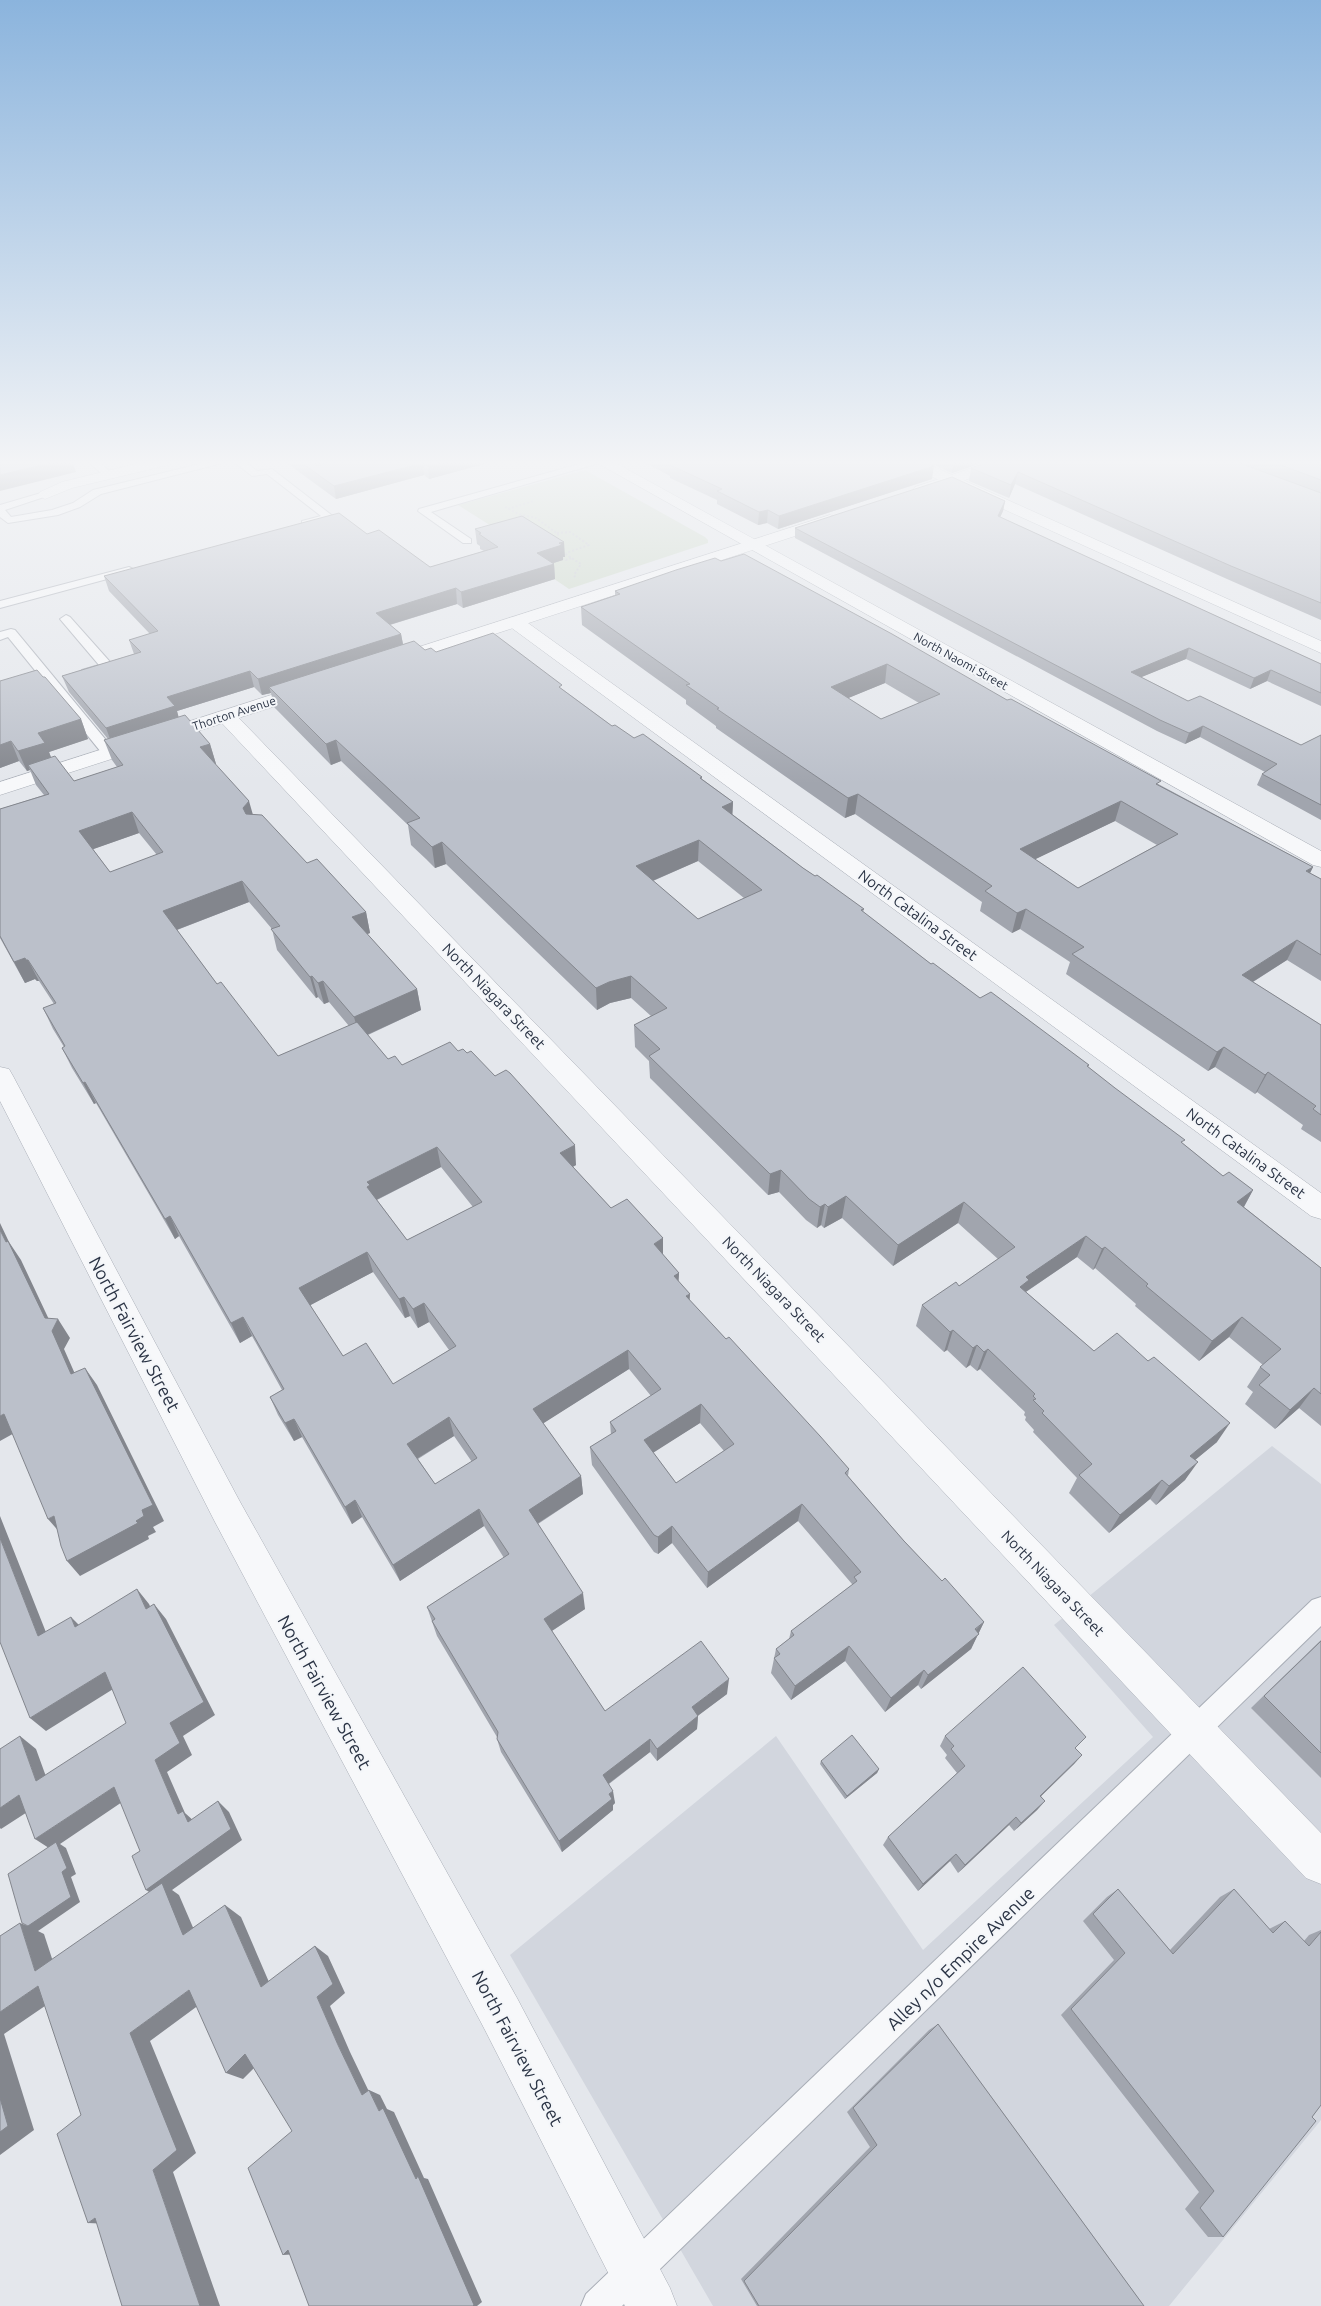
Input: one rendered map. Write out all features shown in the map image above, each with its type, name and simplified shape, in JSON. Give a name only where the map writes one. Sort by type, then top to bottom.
[{"type":"street","points":[[385,664],[678,569]]},
{"type":"street","name":"North Naomi Street","points":[[795,569],[1321,860]]},
{"type":"street","points":[[1146,569],[1321,648]]},
{"type":"street","name":"North Catalina Street","points":[[515,622],[1321,1208]]},
{"type":"street","name":"Thorton Avenue","points":[[0,789],[329,682]]},
{"type":"street","name":"North Niagara Street","points":[[226,716],[1321,1863]]},
{"type":"street","name":"North Fairview Street","points":[[0,1076],[227,1511],[501,2014],[652,2306]]},
{"type":"lane","points":[[0,605],[135,569]]},
{"type":"lane","points":[[53,679],[107,666],[66,619]]},
{"type":"lane","points":[[0,636],[11,633],[53,679],[110,754]]},
{"type":"lane","name":"Alley n/o Empire Avenue","points":[[598,2306],[1321,1608]]},
{"type":"path","points":[[578,569],[574,576],[599,594]]},
{"type":"shaded area","points":[[1272,1446],[1321,1484],[1321,2120],[1169,2306],[713,2306],[510,1955],[776,1736],[923,1950],[1153,1737],[1054,1625]]},
{"type":"green space","points":[[539,569],[631,569],[569,589]]},
{"type":"building","points":[[132,569],[539,569],[461,592],[456,588],[376,613],[401,634],[258,679],[250,671],[167,697],[175,706],[106,728],[62,676],[141,652],[129,640],[158,631],[104,576]]},
{"type":"building","points":[[771,569],[892,634],[1007,700],[1011,699],[1161,781],[1156,784],[1313,867],[1306,871],[1321,879],[1321,955],[1297,940],[1242,975],[1321,1025],[1321,1115],[1313,1109],[1316,1106],[1268,1072],[1265,1075],[1224,1047],[1217,1052],[1072,954],[1084,947],[1026,909],[1017,913],[985,891],[992,886],[858,794],[848,798],[717,709],[719,708],[686,685],[690,684],[581,607],[620,594],[615,591],[676,570]],"holes":[[[887,664],[940,694],[881,719],[831,687]],[[1121,801],[1178,834],[1078,888],[1020,849]]]},
{"type":"building","points":[[872,569],[1113,569],[1321,664],[1321,693],[1271,670],[1254,678],[1189,648],[1131,672],[1188,701],[1200,696],[1301,745],[1321,735],[1321,805],[1262,774],[1277,764],[1203,726],[1189,733],[1160,720]]},
{"type":"building","points":[[1237,569],[1321,569],[1321,603]]},
{"type":"building","points":[[493,633],[562,685],[559,687],[612,726],[615,725],[634,738],[643,734],[702,777],[700,778],[733,802],[722,807],[803,868],[815,876],[817,875],[864,909],[861,910],[931,964],[933,963],[980,998],[991,992],[1185,1140],[1181,1142],[1223,1176],[1229,1172],[1253,1190],[1237,1202],[1321,1268],[1321,1394],[1314,1388],[1290,1410],[1259,1385],[1270,1375],[1260,1367],[1281,1349],[1242,1317],[1212,1341],[1146,1286],[1148,1284],[1105,1247],[1102,1249],[1086,1236],[1026,1277],[1029,1280],[1020,1287],[1094,1351],[1117,1333],[1148,1361],[1154,1357],[1230,1423],[1190,1456],[1198,1462],[1169,1486],[1162,1480],[1120,1515],[1079,1475],[1092,1464],[1042,1413],[1044,1411],[1033,1400],[1036,1399],[1033,1396],[1035,1394],[988,1349],[984,1352],[977,1345],[973,1348],[953,1330],[950,1332],[922,1305],[956,1282],[959,1286],[1015,1247],[964,1202],[898,1245],[846,1196],[828,1207],[825,1204],[820,1207],[809,1199],[781,1170],[770,1174],[649,1056],[660,1049],[634,1025],[667,1008],[631,976],[596,988],[442,842],[432,847],[407,823],[420,818],[336,740],[326,744],[269,687],[414,641],[425,650],[431,648],[436,652]],"holes":[[[699,840],[762,890],[698,919],[636,866]]]},
{"type":"building","points":[[37,670],[81,719],[38,733],[45,743],[18,751],[11,741],[0,745],[0,681]]},
{"type":"building","points":[[185,715],[210,744],[200,747],[249,801],[243,808],[246,814],[262,815],[307,863],[317,859],[366,912],[352,917],[417,989],[354,1017],[323,981],[318,983],[312,976],[310,977],[271,929],[280,926],[242,881],[163,911],[217,984],[221,982],[278,1056],[357,1022],[388,1059],[395,1056],[402,1065],[450,1042],[458,1051],[463,1049],[467,1053],[471,1051],[495,1076],[506,1070],[510,1073],[575,1145],[560,1153],[611,1208],[627,1199],[663,1238],[654,1244],[679,1273],[674,1276],[690,1294],[686,1296],[726,1339],[729,1337],[820,1436],[849,1469],[845,1473],[904,1541],[942,1581],[945,1578],[984,1622],[975,1629],[979,1634],[928,1675],[924,1670],[891,1698],[849,1646],[795,1686],[774,1658],[780,1654],[776,1649],[794,1635],[791,1631],[857,1581],[854,1577],[861,1572],[802,1504],[708,1572],[672,1526],[658,1537],[654,1535],[590,1447],[616,1431],[610,1422],[661,1389],[628,1350],[533,1409],[581,1476],[529,1510],[583,1593],[544,1619],[605,1711],[701,1641],[729,1679],[692,1707],[698,1716],[657,1749],[650,1739],[603,1775],[613,1791],[609,1794],[612,1799],[559,1841],[497,1739],[498,1732],[432,1621],[435,1619],[427,1607],[509,1554],[479,1509],[393,1565],[355,1500],[345,1507],[294,1419],[285,1423],[270,1397],[284,1389],[243,1317],[231,1323],[170,1216],[165,1219],[85,1082],[83,1083],[62,1048],[65,1046],[43,1008],[56,1003],[28,960],[25,958],[14,962],[0,936],[0,809],[49,794],[28,765],[55,756],[74,781],[123,765],[104,740]],"holes":[[[132,812],[163,852],[110,872],[79,831]],[[437,1147],[482,1202],[407,1240],[367,1187],[370,1185],[367,1182]],[[367,1252],[399,1299],[404,1297],[413,1309],[424,1303],[456,1346],[393,1384],[366,1343],[343,1356],[299,1288]],[[701,1404],[734,1444],[676,1483],[644,1440]],[[449,1417],[477,1458],[435,1484],[407,1444]]]},
{"type":"building","points":[[0,1230],[6,1242],[8,1241],[45,1318],[58,1319],[52,1331],[71,1374],[85,1368],[153,1505],[142,1510],[144,1516],[136,1521],[138,1523],[67,1561],[61,1546],[54,1516],[48,1519],[4,1414],[0,1416]]},
{"type":"building","points":[[0,1538],[38,1636],[71,1617],[75,1627],[137,1589],[146,1609],[154,1604],[204,1702],[170,1723],[180,1743],[155,1760],[178,1814],[183,1811],[188,1822],[218,1801],[231,1829],[146,1890],[132,1856],[140,1851],[114,1787],[35,1839],[19,1795],[0,1808],[0,1749],[20,1736],[36,1781],[126,1723],[105,1672],[30,1718],[0,1642]]},
{"type":"building","points":[[1321,1641],[1321,1753],[1264,1696]]},
{"type":"building","points":[[1023,1667],[1086,1737],[1075,1748],[1082,1755],[1040,1796],[1045,1801],[1021,1823],[1016,1817],[965,1865],[956,1854],[923,1884],[888,1837],[965,1766],[951,1749],[954,1746],[945,1736]]},
{"type":"building","points":[[852,1735],[879,1769],[847,1796],[821,1761]]},
{"type":"building","points":[[56,1842],[67,1868],[62,1872],[71,1897],[28,1926],[22,1923],[8,1874]]},
{"type":"building","points":[[162,1883],[183,1935],[225,1905],[261,1987],[315,1946],[333,1984],[317,1997],[338,2045],[362,2095],[369,2090],[379,2111],[383,2108],[416,2179],[418,2176],[473,2306],[309,2306],[288,2250],[283,2255],[248,2168],[292,2131],[245,2054],[226,2073],[189,1990],[130,2033],[177,2150],[153,2170],[200,2306],[122,2306],[95,2218],[88,2223],[57,2134],[81,2115],[38,1986],[0,2012],[0,1936],[20,1923],[35,1971]]},
{"type":"building","points":[[1118,1889],[1173,1954],[1234,1889],[1273,1933],[1285,1921],[1309,1946],[1321,1932],[1321,2105],[1312,2117],[1316,2121],[1223,2237],[1200,2208],[1214,2191],[1071,2009],[1125,1953],[1093,1914]]},
{"type":"building","points":[[938,2024],[1144,2306],[759,2306],[744,2281],[877,2145],[853,2108]]},
{"type":"building","points":[[0,2098],[8,2126],[0,2132]]}]
